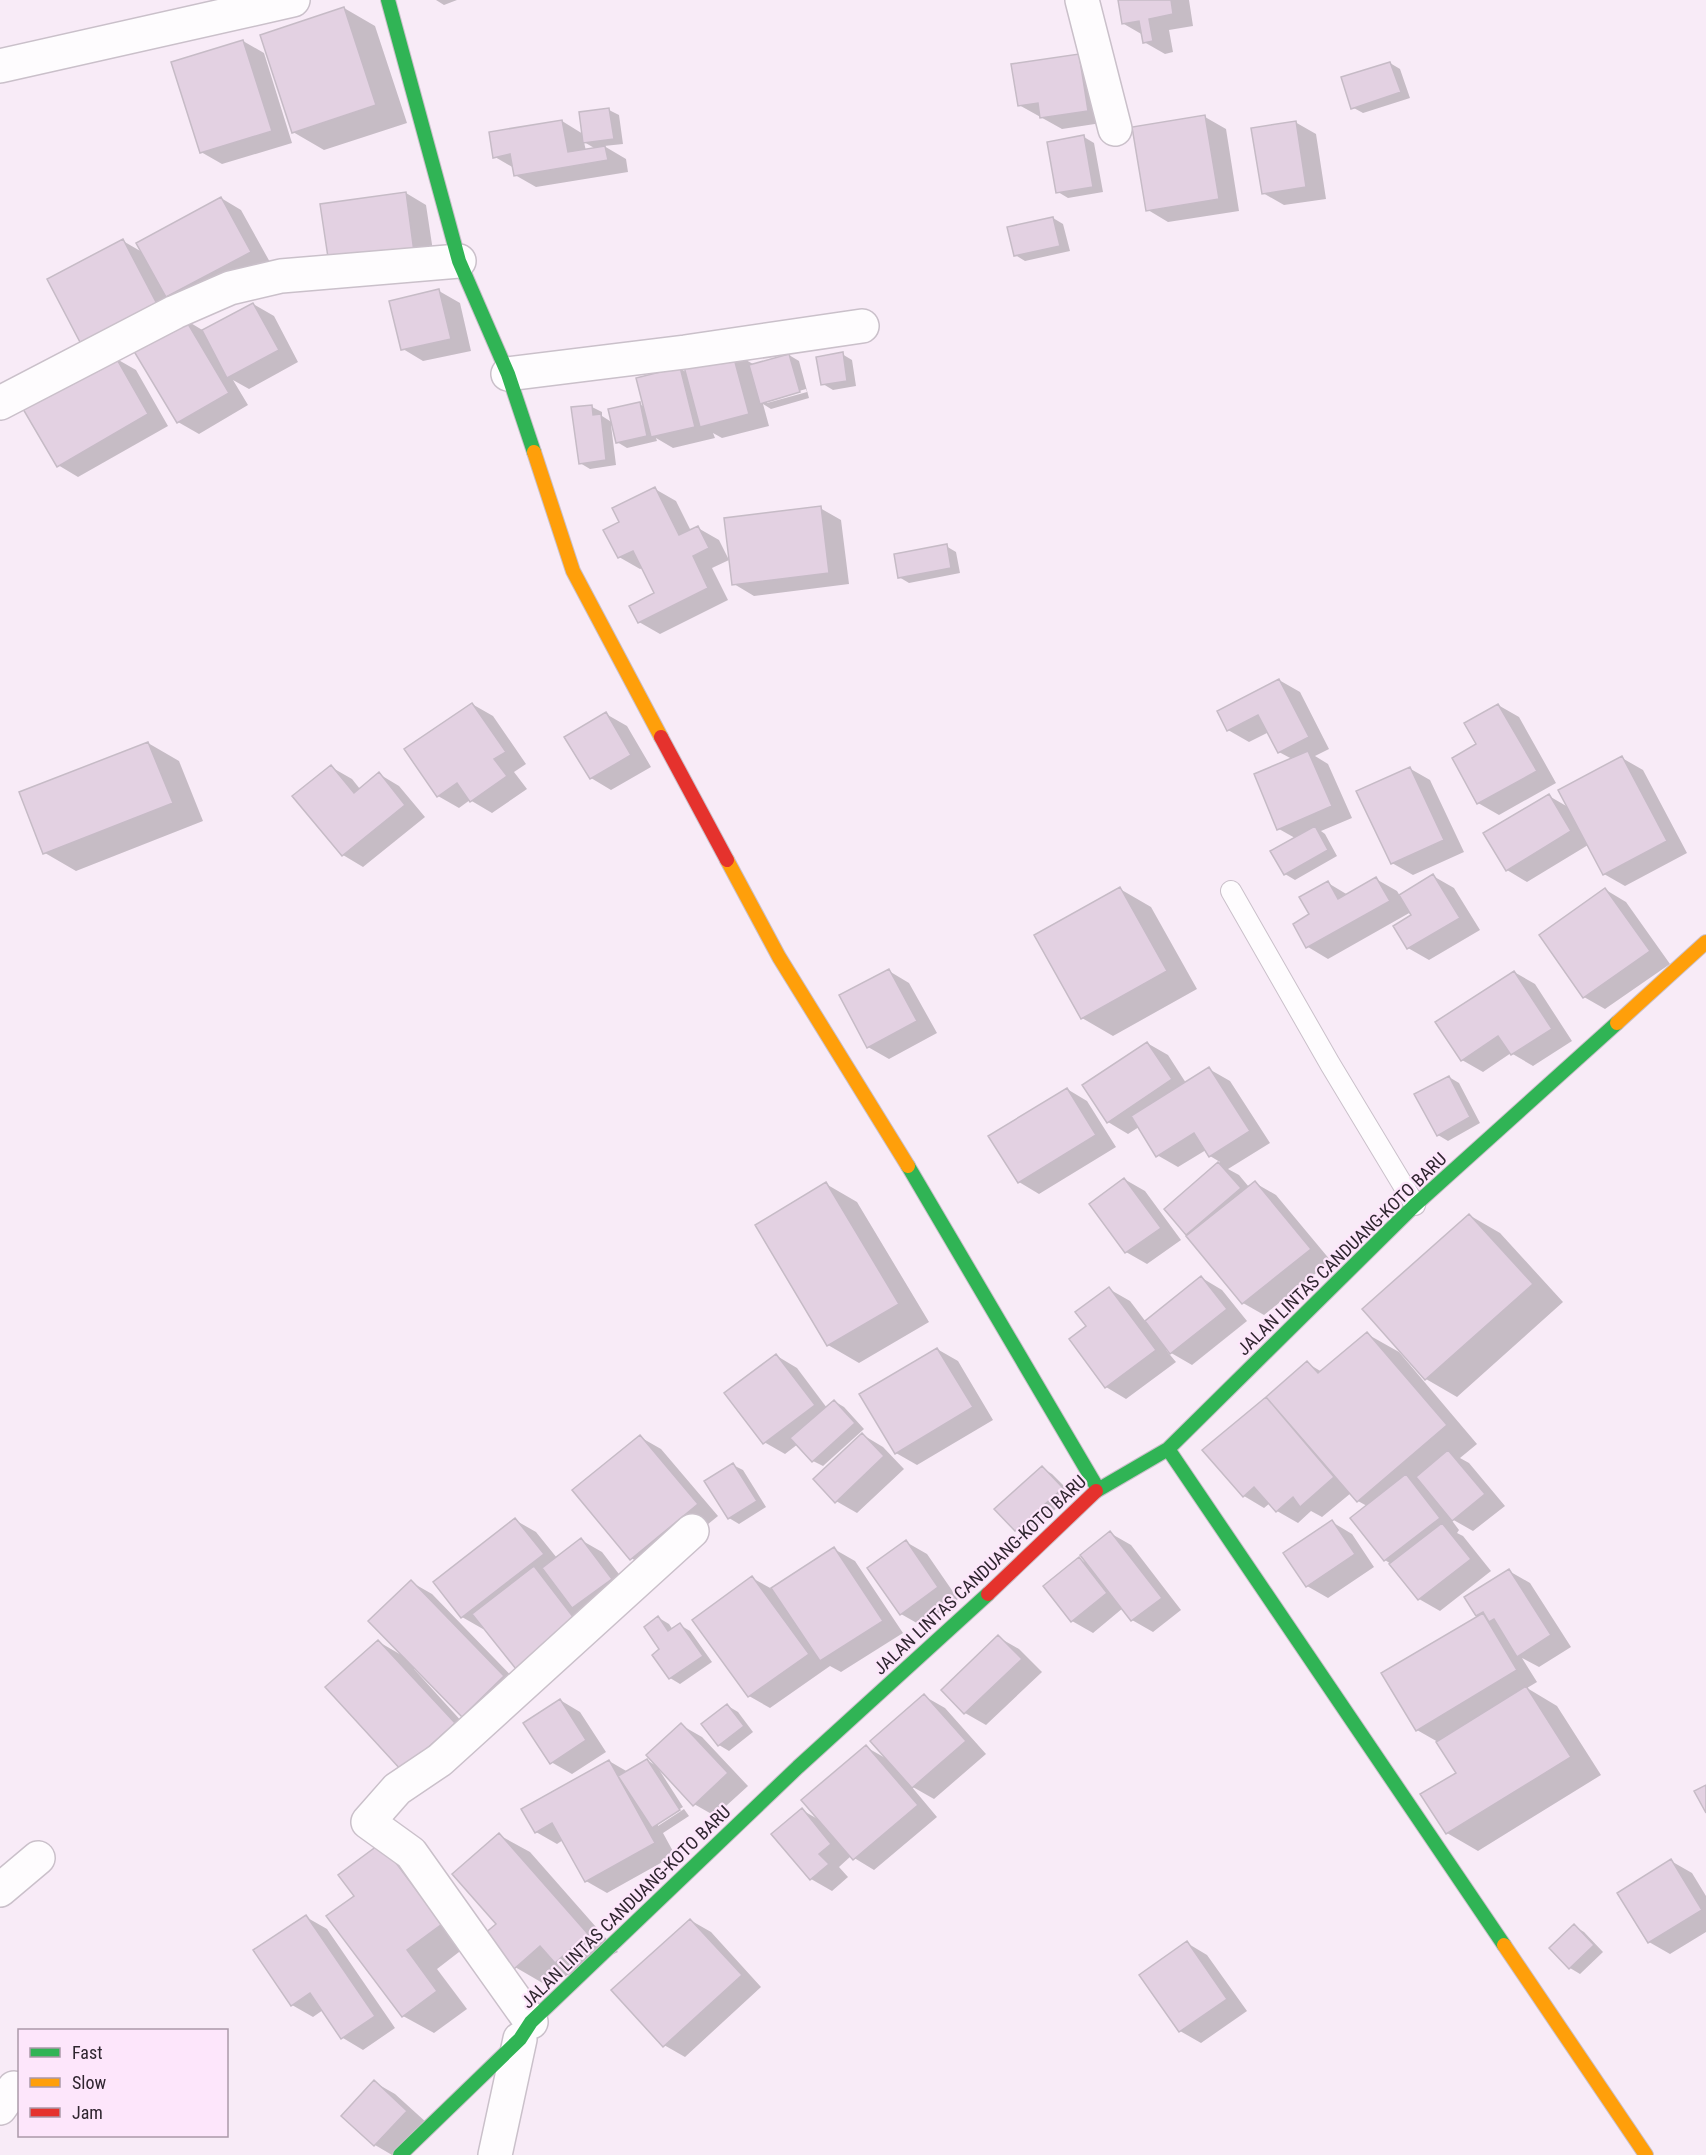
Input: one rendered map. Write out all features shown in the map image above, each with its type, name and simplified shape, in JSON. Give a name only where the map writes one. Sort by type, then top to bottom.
[{"type":"street","points":[[0,66],[293,0]]},
{"type":"street","points":[[388,0],[459,261],[508,374],[573,571],[779,957],[925,1193],[1098,1489]]},
{"type":"street","points":[[1083,0],[1115,129]]},
{"type":"street","points":[[0,403],[175,312],[230,288],[281,276],[459,261]]},
{"type":"street","points":[[508,374],[685,352],[862,326]]},
{"type":"street","name":"JALAN LINTAS CANDUANG-KOTO BARU","points":[[400,2155],[798,1767],[995,1588],[1098,1489],[1168,1449],[1415,1205],[1706,942]]},
{"type":"street","points":[[1168,1449],[1646,2155]]},
{"type":"street","points":[[495,2155],[525,2031],[411,1853],[368,1822],[396,1790],[440,1760],[692,1532]]},
{"type":"street","points":[[0,1890],[38,1858]]},
{"type":"lane","points":[[1231,891],[1330,1064],[1415,1205]]},
{"type":"building","points":[[1118,0],[1171,0],[1173,14],[1149,19],[1153,41],[1143,43],[1139,21],[1122,24]]},
{"type":"building","points":[[344,7],[376,105],[292,133],[260,35]]},
{"type":"building","points":[[243,40],[272,131],[200,153],[171,62]]},
{"type":"building","points":[[1079,54],[1088,111],[1040,118],[1038,103],[1018,106],[1011,64]]},
{"type":"building","points":[[1390,62],[1401,92],[1351,109],[1341,77]]},
{"type":"building","points":[[609,108],[614,139],[583,143],[579,112]]},
{"type":"building","points":[[1205,115],[1219,199],[1146,211],[1132,127]]},
{"type":"building","points":[[562,120],[568,152],[605,146],[608,160],[514,176],[510,154],[493,158],[489,132]]},
{"type":"building","points":[[1296,121],[1306,187],[1262,194],[1251,128]]},
{"type":"building","points":[[1084,135],[1093,187],[1056,193],[1047,142]]},
{"type":"building","points":[[406,192],[414,252],[329,264],[320,204]]},
{"type":"building","points":[[221,197],[251,252],[166,297],[136,243]]},
{"type":"building","points":[[1053,217],[1060,246],[1014,256],[1007,227]]},
{"type":"building","points":[[123,239],[157,304],[81,344],[47,279]]},
{"type":"building","points":[[439,289],[451,339],[401,350],[389,301]]},
{"type":"building","points":[[253,303],[279,350],[227,378],[202,330]]},
{"type":"building","points":[[184,317],[229,393],[177,423],[132,348]]},
{"type":"building","points":[[732,351],[749,414],[700,427],[683,363]]},
{"type":"building","points":[[843,352],[847,381],[821,385],[816,357]]},
{"type":"building","points":[[789,354],[800,392],[760,404],[749,365]]},
{"type":"building","points":[[115,356],[148,414],[57,467],[23,409]]},
{"type":"building","points":[[680,367],[695,427],[651,437],[636,378]]},
{"type":"building","points":[[640,402],[647,436],[616,443],[608,409]]},
{"type":"building","points":[[592,405],[593,415],[601,414],[606,460],[579,464],[571,407]]},
{"type":"building","points":[[655,487],[679,535],[698,526],[709,548],[693,556],[708,588],[638,623],[629,606],[654,593],[633,551],[618,558],[603,530],[619,522],[612,508]]},
{"type":"building","points":[[821,506],[829,573],[732,585],[724,518]]},
{"type":"building","points":[[947,544],[951,568],[898,578],[894,554]]},
{"type":"building","points":[[1279,679],[1309,737],[1278,753],[1258,715],[1227,731],[1217,711]]},
{"type":"building","points":[[472,703],[506,752],[494,759],[507,776],[470,802],[457,783],[437,797],[404,749]]},
{"type":"building","points":[[1498,704],[1537,771],[1477,804],[1452,758],[1476,744],[1464,723]]},
{"type":"building","points":[[606,712],[631,755],[590,779],[564,737]]},
{"type":"building","points":[[148,742],[173,803],[43,854],[19,792]]},
{"type":"building","points":[[1308,751],[1332,806],[1277,830],[1254,774]]},
{"type":"building","points":[[1622,756],[1667,841],[1603,875],[1558,790]]},
{"type":"building","points":[[331,765],[354,793],[379,772],[405,805],[342,856],[292,796]]},
{"type":"building","points":[[1410,767],[1444,840],[1391,864],[1356,791]]},
{"type":"building","points":[[1549,794],[1571,831],[1506,871],[1483,833]]},
{"type":"building","points":[[1315,826],[1328,850],[1284,875],[1270,851]]},
{"type":"building","points":[[1433,874],[1460,918],[1407,949],[1393,926],[1411,915],[1399,895]]},
{"type":"building","points":[[1376,877],[1390,901],[1306,948],[1293,924],[1309,914],[1299,897],[1328,881],[1338,899]]},
{"type":"building","points":[[1120,887],[1167,971],[1081,1019],[1034,935]]},
{"type":"building","points":[[1605,888],[1650,951],[1583,998],[1539,935]]},
{"type":"building","points":[[889,969],[917,1021],[867,1048],[839,995]]},
{"type":"building","points":[[1514,971],[1552,1029],[1511,1055],[1498,1036],[1461,1061],[1435,1022]]},
{"type":"building","points":[[1147,1042],[1172,1079],[1107,1123],[1082,1085]]},
{"type":"building","points":[[1209,1067],[1250,1131],[1209,1157],[1194,1133],[1156,1157],[1131,1116]]},
{"type":"building","points":[[1449,1076],[1470,1117],[1437,1136],[1414,1094]]},
{"type":"building","points":[[1067,1088],[1096,1135],[1018,1183],[988,1136]]},
{"type":"building","points":[[1218,1162],[1241,1188],[1186,1235],[1164,1209]]},
{"type":"building","points":[[1124,1178],[1161,1228],[1125,1253],[1089,1204]]},
{"type":"building","points":[[1255,1181],[1311,1249],[1242,1304],[1186,1236]]},
{"type":"building","points":[[826,1182],[899,1304],[827,1346],[755,1225]]},
{"type":"building","points":[[1469,1214],[1533,1284],[1425,1380],[1362,1309]]},
{"type":"building","points":[[1201,1276],[1227,1309],[1170,1354],[1145,1321]]},
{"type":"building","points":[[1109,1287],[1156,1350],[1105,1388],[1069,1339],[1086,1326],[1075,1312]]},
{"type":"building","points":[[1367,1332],[1447,1425],[1357,1502],[1266,1397],[1307,1361],[1318,1373]]},
{"type":"building","points":[[937,1348],[973,1407],[895,1454],[859,1394]]},
{"type":"building","points":[[776,1354],[815,1405],[763,1444],[724,1393]]},
{"type":"building","points":[[1266,1397],[1334,1477],[1300,1507],[1293,1497],[1276,1512],[1254,1487],[1243,1497],[1202,1450]]},
{"type":"building","points":[[834,1400],[855,1423],[812,1462],[790,1438]]},
{"type":"building","points":[[862,1433],[884,1456],[835,1503],[813,1479]]},
{"type":"building","points":[[640,1435],[698,1504],[630,1560],[572,1490]]},
{"type":"building","points":[[1448,1450],[1485,1494],[1452,1521],[1416,1477]]},
{"type":"building","points":[[733,1463],[757,1501],[728,1519],[704,1481]]},
{"type":"building","points":[[1042,1466],[1063,1488],[1015,1531],[994,1509]]},
{"type":"building","points":[[1406,1474],[1440,1518],[1384,1561],[1350,1518]]},
{"type":"building","points":[[515,1518],[544,1554],[461,1618],[433,1582]]},
{"type":"building","points":[[1332,1520],[1355,1554],[1306,1587],[1283,1553]]},
{"type":"building","points":[[1442,1523],[1471,1559],[1418,1600],[1389,1564]]},
{"type":"building","points":[[1110,1531],[1162,1598],[1131,1621],[1080,1555]]},
{"type":"building","points":[[581,1538],[612,1579],[572,1608],[542,1568]]},
{"type":"building","points":[[906,1540],[938,1587],[900,1615],[867,1568]]},
{"type":"building","points":[[834,1547],[883,1621],[820,1661],[771,1588]]},
{"type":"building","points":[[1079,1557],[1107,1593],[1071,1622],[1043,1586]]},
{"type":"building","points":[[534,1566],[577,1622],[516,1669],[472,1614]]},
{"type":"building","points":[[1509,1569],[1551,1635],[1517,1657],[1494,1619],[1489,1622],[1483,1612],[1476,1616],[1464,1597]]},
{"type":"building","points":[[752,1576],[809,1654],[748,1697],[692,1620]]},
{"type":"building","points":[[411,1580],[504,1676],[462,1717],[368,1621]]},
{"type":"building","points":[[1483,1613],[1517,1670],[1416,1731],[1381,1673]]},
{"type":"building","points":[[658,1616],[668,1631],[680,1623],[703,1656],[669,1679],[652,1655],[659,1649],[644,1627]]},
{"type":"building","points":[[998,1635],[1022,1659],[964,1714],[941,1690]]},
{"type":"building","points":[[378,1640],[455,1723],[402,1771],[325,1687]]},
{"type":"building","points":[[1526,1686],[1571,1757],[1446,1834],[1420,1794],[1456,1773],[1436,1742]]},
{"type":"building","points":[[924,1694],[966,1741],[912,1788],[870,1741]]},
{"type":"building","points":[[560,1699],[586,1740],[550,1764],[523,1723]]},
{"type":"building","points":[[727,1704],[744,1726],[718,1746],[701,1724]]},
{"type":"building","points":[[681,1723],[728,1773],[693,1806],[646,1755]]},
{"type":"building","points":[[866,1745],[918,1805],[853,1860],[801,1800]]},
{"type":"building","points":[[647,1759],[680,1810],[652,1828],[618,1776]]},
{"type":"building","points":[[609,1760],[655,1843],[585,1882],[552,1823],[535,1833],[521,1809]]},
{"type":"building","points":[[1706,1785],[1706,1813],[1694,1791]]},
{"type":"building","points":[[802,1808],[831,1844],[819,1854],[829,1864],[810,1880],[771,1834]]},
{"type":"building","points":[[499,1833],[588,1934],[555,1963],[540,1946],[514,1969],[484,1934],[496,1924],[452,1874]]},
{"type":"building","points":[[381,1843],[442,1924],[407,1950],[437,1991],[402,2017],[326,1916],[354,1896],[338,1875]]},
{"type":"building","points":[[1671,1859],[1702,1910],[1648,1943],[1617,1893]]},
{"type":"building","points":[[306,1915],[375,2016],[341,2039],[310,1993],[291,2006],[253,1950]]},
{"type":"building","points":[[690,1919],[742,1975],[663,2047],[611,1990]]},
{"type":"building","points":[[1574,1924],[1594,1945],[1569,1969],[1549,1948]]},
{"type":"building","points":[[1187,1941],[1227,1999],[1179,2032],[1139,1975]]},
{"type":"building","points":[[374,2080],[407,2111],[374,2146],[341,2116]]},
{"type":"traffic: fast","points":[[388,0],[459,261],[508,374],[534,452]]},
{"type":"traffic: fast","points":[[1096,1491],[1168,1449],[1415,1205],[1617,1023]]},
{"type":"traffic: fast","points":[[908,1166],[1098,1489]]},
{"type":"traffic: fast","points":[[1168,1449],[1504,1945]]},
{"type":"traffic: fast","points":[[400,2155],[520,2039],[531,2022],[798,1767],[988,1594]]},
{"type":"traffic: slow","points":[[534,452],[573,571],[661,737]]},
{"type":"traffic: slow","points":[[727,860],[779,957],[908,1166]]},
{"type":"traffic: slow","points":[[1617,1023],[1706,942]]},
{"type":"traffic: slow","points":[[1504,1945],[1646,2155]]},
{"type":"traffic: jam","points":[[661,737],[727,860]]},
{"type":"traffic: jam","points":[[988,1594],[1096,1491]]}]
